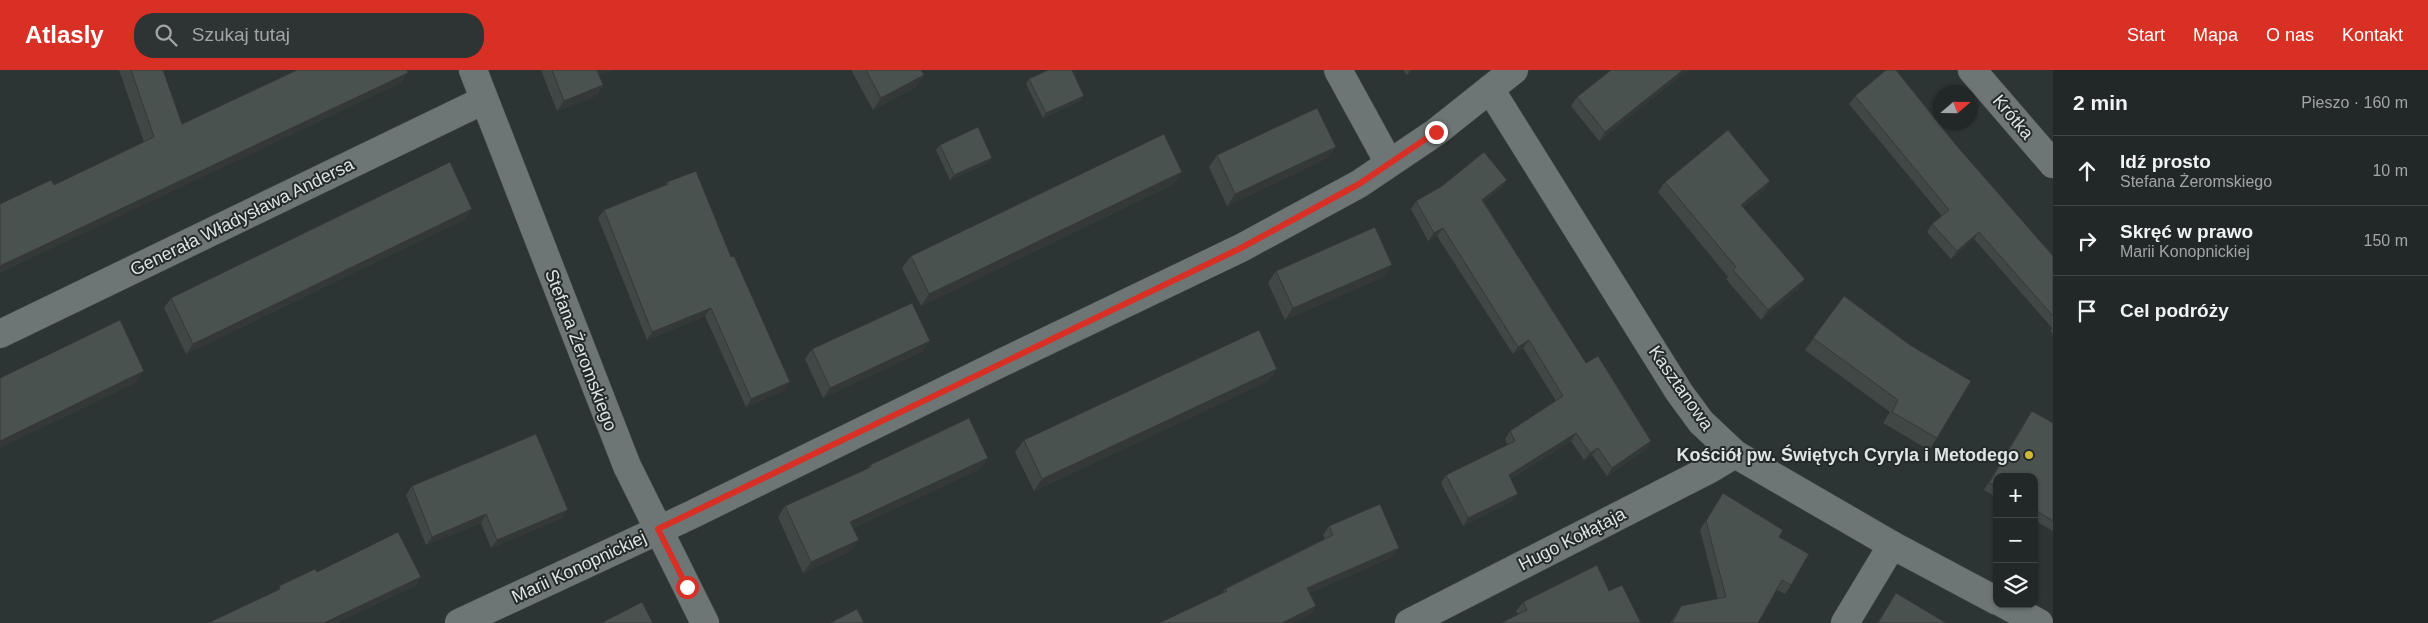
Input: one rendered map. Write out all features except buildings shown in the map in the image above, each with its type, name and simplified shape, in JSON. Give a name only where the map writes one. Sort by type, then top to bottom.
[{"type":"street","name":"Stefana Żeromskiego","points":[[473,70],[627,466],[705,623]]},
{"type":"street","points":[[1338,70],[1389,163]]},
{"type":"street","name":"Marii Konopnickiej","points":[[459,623],[1241,248],[1359,184],[1436,132],[1514,70]]},
{"type":"street","name":"Krótka","points":[[1972,70],[2053,164]]},
{"type":"street","name":"Kasztanowa","points":[[1490,88],[1700,422],[1735,454],[1892,545],[1993,598]]},
{"type":"street","name":"Generała Władysława Andersa","points":[[0,334],[484,100]]},
{"type":"street","name":"Hugo Kołłątaja","points":[[1409,623],[1735,454]]},
{"type":"street","points":[[1845,623],[1892,545]]},
{"type":"street","points":[[2011,608],[2039,623]]},
{"type":"place","name":"Kościół pw. Świętych Cyryla i Metodego","points":[[2029,455]]},
{"type":"route","points":[[687,587],[658,529],[691,515],[1000,363],[1241,248],[1359,184],[1436,132]]}]
